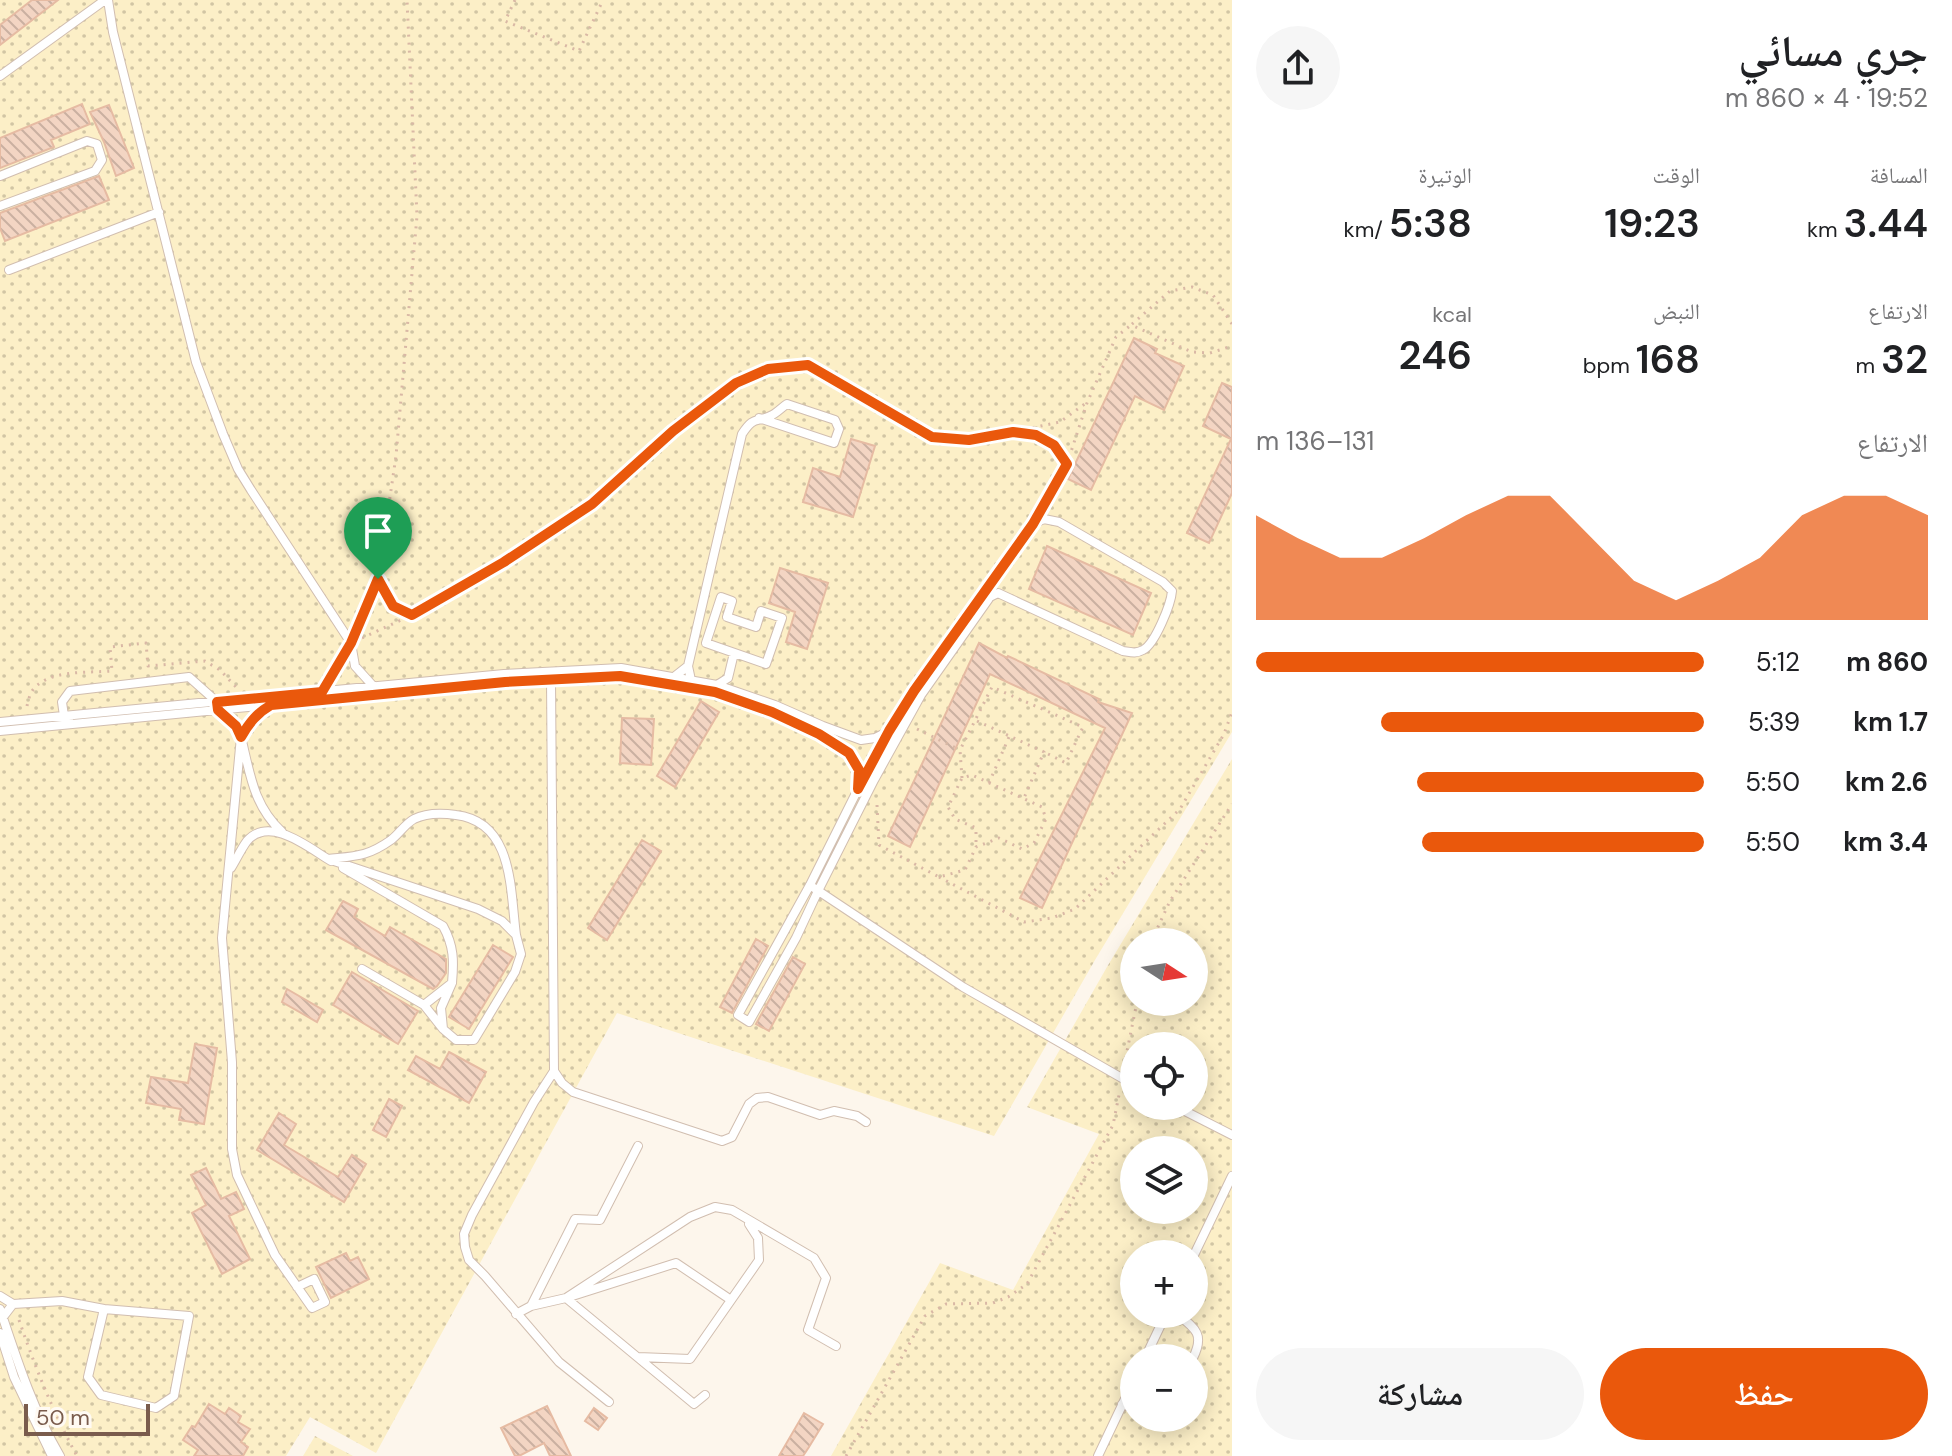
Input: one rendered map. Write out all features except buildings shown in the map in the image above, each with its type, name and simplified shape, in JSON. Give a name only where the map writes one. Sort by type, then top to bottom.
[{"type":"lane","points":[[0,76],[107,0],[196,362],[238,469],[351,643],[355,666],[374,687]]},
{"type":"lane","points":[[0,176],[87,141],[97,144],[102,160],[95,171],[0,206]]},
{"type":"lane","points":[[9,270],[159,212]]},
{"type":"lane","points":[[691,680],[688,666],[742,434],[748,425],[759,418],[770,417],[787,404],[835,420],[839,429],[834,443],[759,418]]},
{"type":"lane","points":[[905,724],[814,888],[738,1015],[749,1022],[796,938],[814,888],[858,789],[889,731],[1033,524],[1044,519],[1059,522],[1163,582],[1172,591],[1171,602],[1149,646],[1139,653],[1123,651],[998,593],[990,597],[981,609],[921,695],[905,724]]},
{"type":"lane","points":[[721,597],[732,601],[727,617],[741,622],[756,627],[761,611],[782,618],[766,664],[734,653],[706,643],[721,597]]},
{"type":"lane","points":[[733,690],[728,678],[734,653]]},
{"type":"lane","points":[[674,677],[688,666]]},
{"type":"lane","points":[[0,731],[322,692],[519,673],[621,668],[717,685],[861,740],[889,731]]},
{"type":"lane","points":[[0,722],[271,705],[551,679],[620,676],[715,692],[772,712],[819,734],[849,753],[859,770],[858,789]]},
{"type":"lane","points":[[64,716],[62,702],[70,691],[189,677],[236,726],[255,794],[270,821],[282,832],[443,926],[451,941],[454,959],[452,983],[441,1008],[443,1029]]},
{"type":"lane","points":[[717,685],[728,678]]},
{"type":"lane","points":[[551,679],[554,1071],[472,1215],[464,1234],[465,1247],[469,1260],[559,1362],[609,1402]]},
{"type":"lane","points":[[271,705],[260,711],[241,737],[222,938],[232,1062],[232,1149],[237,1175],[275,1255],[297,1287]]},
{"type":"lane","points":[[64,716],[76,723]]},
{"type":"lane","points":[[328,859],[366,855],[414,819],[437,813],[477,819],[494,833],[505,856],[521,954],[515,972],[474,1040],[456,1040],[424,1005],[362,969]]},
{"type":"lane","points":[[229,872],[248,840],[263,831],[282,832]]},
{"type":"lane","points":[[328,859],[478,909],[502,921],[516,935]]},
{"type":"lane","points":[[814,888],[963,987],[1120,1078]]},
{"type":"lane","points":[[424,1005],[452,983]]},
{"type":"lane","points":[[554,1071],[573,1092],[722,1141],[732,1137],[749,1104],[757,1098],[768,1097],[820,1115],[834,1111],[857,1116],[866,1122]]},
{"type":"lane","points":[[1203,1120],[1232,1135]]},
{"type":"lane","points":[[531,1306],[575,1219],[600,1220],[638,1146]]},
{"type":"lane","points":[[1201,1240],[1232,1176]]},
{"type":"lane","points":[[566,1298],[690,1217],[715,1207],[732,1210],[814,1258],[826,1278],[808,1330],[836,1346]]},
{"type":"lane","points":[[638,1357],[690,1359],[759,1260],[758,1238],[747,1220]]},
{"type":"lane","points":[[516,1314],[531,1306],[676,1263],[731,1300]]},
{"type":"lane","points":[[0,1296],[13,1304]]},
{"type":"lane","points":[[566,1298],[694,1404],[705,1395]]},
{"type":"lane","points":[[60,1456],[21,1375],[1,1313],[13,1304],[62,1301],[104,1309],[189,1316],[174,1396],[156,1408],[101,1395],[88,1377],[104,1309]]},
{"type":"lane","points":[[0,1333],[14,1377],[52,1456]]},
{"type":"lane","points":[[1098,1456],[1120,1408]]},
{"type":"path","points":[[322,692],[351,643],[378,579],[396,456],[417,216],[407,0]]},
{"type":"path","points":[[515,0],[505,21],[579,51],[603,0]]},
{"type":"path","points":[[1033,524],[1067,464],[1087,403],[1116,337],[1170,291],[1192,287],[1213,295],[1232,324]]},
{"type":"path","points":[[1131,325],[1192,352],[1210,353],[1232,346]]},
{"type":"path","points":[[351,643],[412,615],[504,562],[592,504],[673,431],[736,383],[768,369],[808,365],[932,437],[969,440],[1060,422],[1087,403]]},
{"type":"path","points":[[1013,432],[1036,435],[1054,445],[1067,464]]},
{"type":"path","points":[[378,579],[393,606],[412,615]]},
{"type":"path","points":[[939,877],[965,870],[976,847],[976,828],[955,819],[948,807],[962,778],[960,750],[992,687],[1083,727],[1066,763],[975,721]]},
{"type":"path","points":[[874,780],[879,845],[1024,922],[1052,918],[1075,909],[1180,809],[1224,734],[1232,712]]},
{"type":"path","points":[[905,724],[960,750]]},
{"type":"path","points":[[989,783],[1009,737]]},
{"type":"path","points":[[1024,798],[1044,752]]},
{"type":"path","points":[[962,778],[972,775],[1024,798],[1042,807],[1046,819],[1034,843],[1022,849],[999,838],[976,847]]},
{"type":"path","points":[[1157,928],[1170,901],[1232,804]]},
{"type":"path","points":[[846,1456],[925,1316],[946,1304],[993,1303],[1027,1284],[1113,1125],[1120,1089]]},
{"type":"path","points":[[19,1320],[38,1374],[77,1456]]},
{"type":"sand","points":[[0,0],[1232,0],[1232,732],[994,1136],[617,1013],[376,1453],[310,1417],[286,1456],[0,1456]]},
{"type":"sand","points":[[1232,759],[1232,1456],[831,1456],[940,1263],[1013,1290],[1099,1134],[1027,1107],[1120,945],[1120,1016],[1208,1016],[1208,928],[1130,928]]},
{"type":"sand","points":[[315,1436],[353,1456],[303,1456]]},
{"type":"route","points":[[808,365],[932,437],[969,440],[1013,432],[1036,435],[1054,445],[1067,464],[1033,524],[914,691],[858,789],[859,770],[849,753],[819,734],[772,712],[715,692],[620,676],[505,682],[271,705],[260,711],[241,737],[236,726],[218,710],[217,702],[322,692],[351,643],[378,579],[393,606],[412,615],[504,562],[592,504],[673,431],[736,383],[768,369],[808,365]]}]
